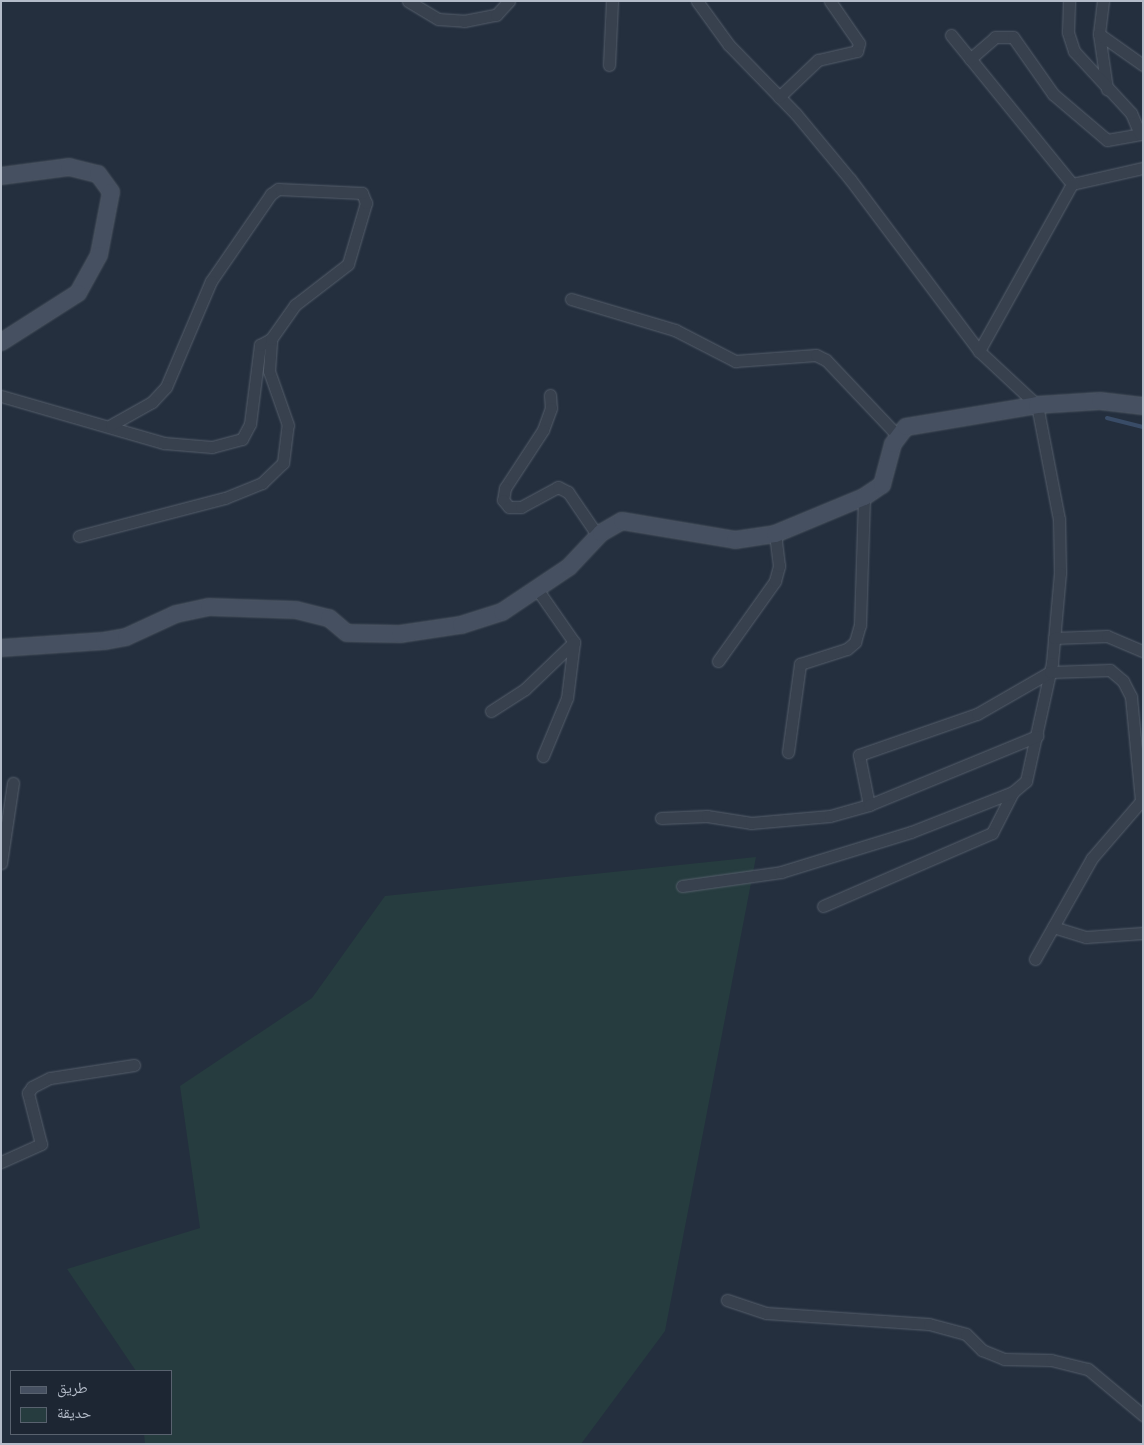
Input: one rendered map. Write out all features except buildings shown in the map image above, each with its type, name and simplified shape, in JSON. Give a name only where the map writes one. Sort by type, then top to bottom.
[{"type":"street","points":[[408,1],[438,19],[464,21],[496,15],[509,1]]},
{"type":"street","points":[[609,65],[612,1]]},
{"type":"street","points":[[696,1],[729,45],[779,97],[850,179],[979,351],[1037,405],[1059,519],[1054,638],[1050,672],[1036,736],[1033,765],[1026,781],[1014,792],[992,833],[823,906]]},
{"type":"street","points":[[779,97],[818,60],[857,51],[859,43],[830,1]]},
{"type":"street","points":[[970,59],[995,37],[1013,37],[1052,94],[1107,140],[1141,134],[1131,113],[1074,51],[1068,32],[1069,1]]},
{"type":"street","points":[[1103,1],[1099,34],[1107,89]]},
{"type":"street","points":[[1099,34],[1143,65]]},
{"type":"street","points":[[951,35],[1072,184]]},
{"type":"street","points":[[1,176],[69,167],[98,174],[111,192],[99,255],[78,293],[1,342]]},
{"type":"street","points":[[979,351],[1072,184],[1143,168]]},
{"type":"street","points":[[79,536],[225,498],[262,483],[283,463],[288,425],[269,371],[271,340],[294,305],[348,264],[366,203],[362,193],[278,189],[271,194],[211,281],[166,387],[152,402],[112,425]]},
{"type":"street","points":[[572,299],[675,330],[735,361],[816,355],[826,360],[897,435]]},
{"type":"street","points":[[1,396],[112,425],[174,444],[212,447],[242,439],[250,424],[260,345],[271,340]]},
{"type":"street","points":[[550,396],[551,408],[542,430],[505,488],[504,500],[509,507],[521,507],[558,488],[568,492],[598,536]]},
{"type":"street","points":[[1,648],[112,640],[176,614],[209,607],[296,610],[329,618],[347,633],[400,634],[461,625],[502,612],[569,567],[598,536],[622,522],[735,540],[775,534],[864,497],[882,485],[897,435],[906,427],[1037,405],[1100,401],[1143,406]]},
{"type":"street","points":[[788,752],[800,664],[847,649],[855,642],[860,625],[864,497]]},
{"type":"street","points":[[718,661],[775,581],[779,566],[775,534]]},
{"type":"street","points":[[537,589],[574,642],[567,698],[543,756]]},
{"type":"street","points":[[1054,638],[1107,636],[1143,651]]},
{"type":"street","points":[[491,711],[525,690],[574,642]]},
{"type":"street","points":[[870,805],[859,755],[977,714],[1050,672],[1110,670],[1123,681],[1131,697],[1142,800],[1092,858],[1035,959]]},
{"type":"street","points":[[661,818],[707,816],[751,823],[790,823],[870,805],[1036,736]]},
{"type":"street","points":[[1,864],[13,783]]},
{"type":"street","points":[[682,886],[781,872],[911,832],[1014,792]]},
{"type":"street","points":[[1053,927],[1086,937],[1143,933]]},
{"type":"street","points":[[1,1162],[41,1144],[28,1093],[32,1087],[50,1078],[134,1065]]},
{"type":"street","points":[[727,1300],[766,1313],[929,1324],[966,1334],[982,1350],[1004,1359],[1052,1360],[1088,1369],[1143,1415]]},
{"type":"green space","points":[[756,857],[665,1331],[581,1444],[145,1444],[144,1435],[172,1435],[172,1370],[135,1370],[67,1269],[200,1228],[180,1086],[312,998],[385,896]]},
{"type":"waterway","points":[[1107,418],[1143,427]]}]
